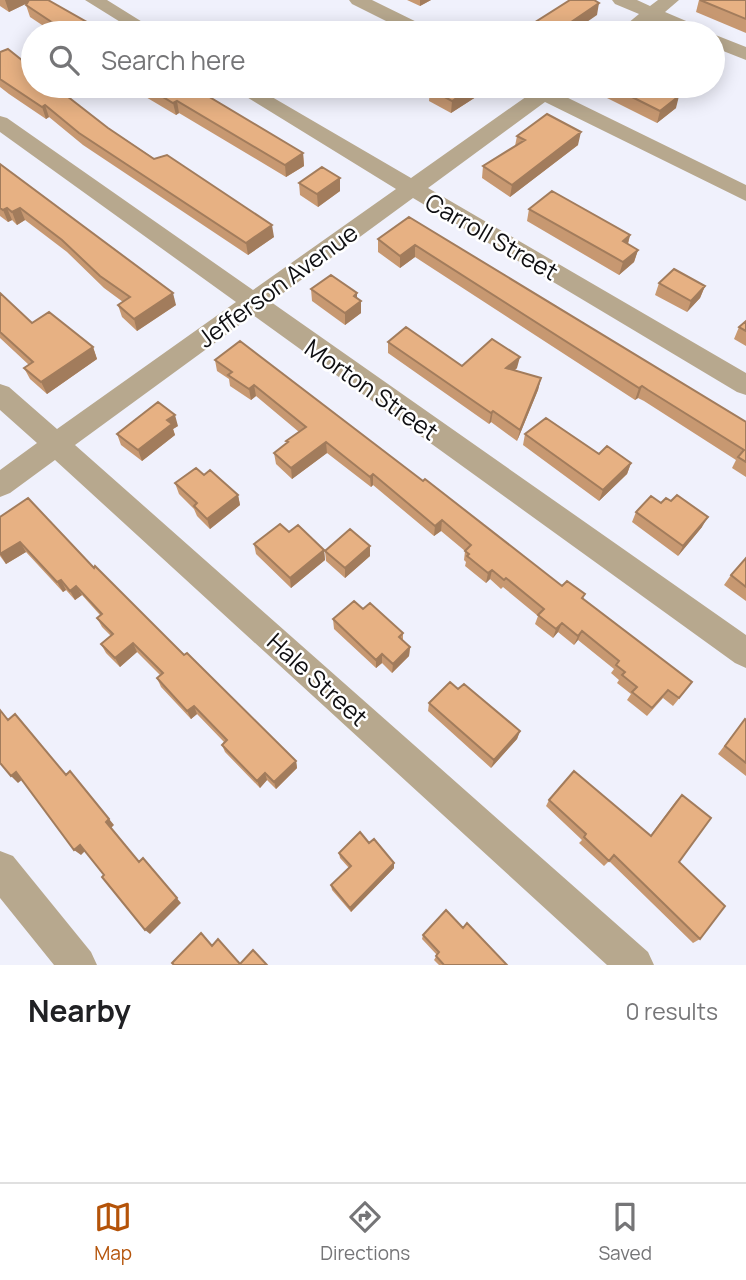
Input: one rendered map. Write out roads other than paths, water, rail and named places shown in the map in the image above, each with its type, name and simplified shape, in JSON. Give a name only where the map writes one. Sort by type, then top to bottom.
[{"type":"street","points":[[94,0],[130,21]]},
{"type":"street","points":[[358,0],[400,21]]},
{"type":"street","points":[[621,0],[670,21]]},
{"type":"street","points":[[641,21],[670,0]]},
{"type":"street","points":[[725,45],[746,54]]},
{"type":"street","name":"Carroll Street","points":[[259,98],[746,385]]},
{"type":"street","name":"Jefferson Avenue","points":[[0,485],[411,188],[529,98]]},
{"type":"street","points":[[561,98],[746,194]]},
{"type":"street","name":"Morton Street","points":[[0,122],[252,304],[746,653]]},
{"type":"street","name":"Hale Street","points":[[0,394],[635,965]]},
{"type":"street","points":[[0,869],[78,965]]}]
